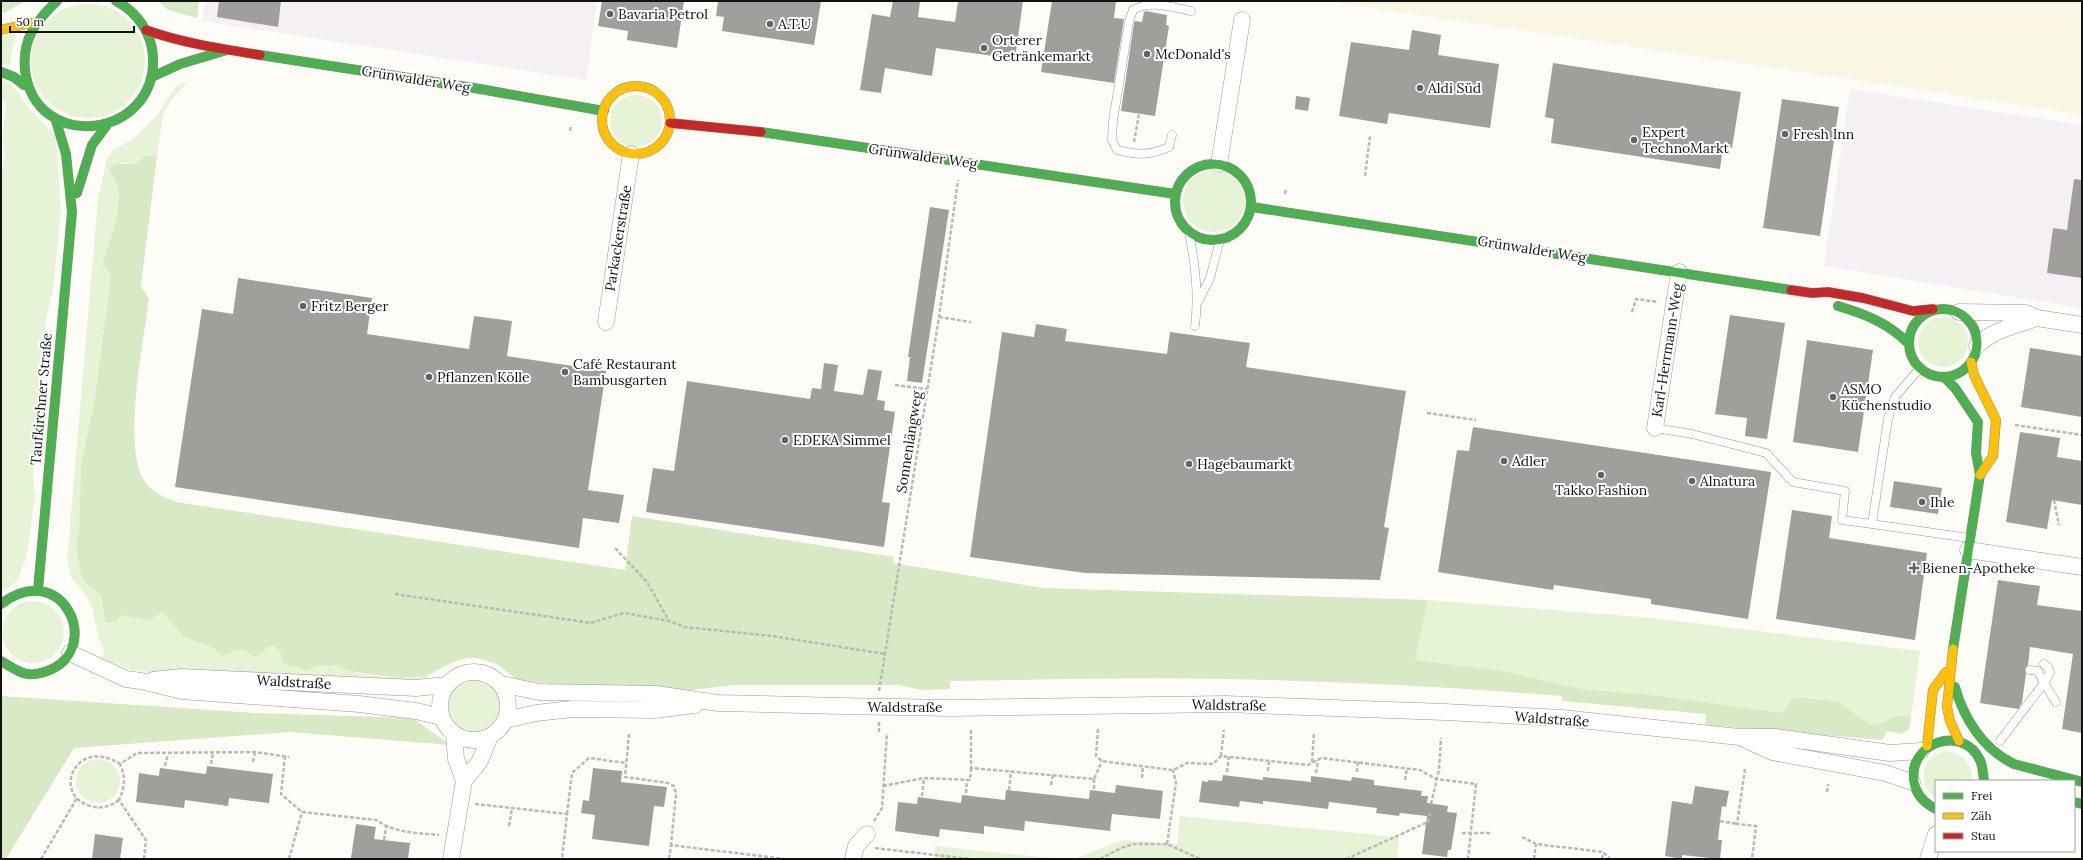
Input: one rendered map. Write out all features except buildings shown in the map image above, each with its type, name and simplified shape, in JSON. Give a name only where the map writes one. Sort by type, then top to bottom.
[{"type":"main road","points":[[24,85],[19,64],[22,43],[31,24],[44,9],[58,1]]},
{"type":"main road","points":[[1,72],[14,76],[24,85],[37,106],[56,121],[81,128],[107,125],[128,114],[143,98],[152,77],[152,45],[146,30],[135,14],[116,1]]},
{"type":"main road","points":[[1,30],[31,24]]},
{"type":"main road","name":"Grünwalder Weg","points":[[146,30],[160,36],[228,50],[480,89],[604,111]]},
{"type":"main road","name":"Grünwalder Weg","points":[[152,77],[180,64],[228,50]]},
{"type":"main road","points":[[640,87],[654,92],[663,100],[669,111],[670,123],[667,134],[661,143],[652,150],[642,154],[631,154],[616,147],[605,134],[602,123],[604,111],[608,101],[616,93],[626,88],[640,87]]},
{"type":"main road","name":"Taufkirchner Straße","points":[[38,590],[72,212],[69,163],[64,139],[56,121]]},
{"type":"main road","name":"Grünwalder Weg","points":[[670,123],[749,130],[1175,194]]},
{"type":"main road","name":"Taufkirchner Straße","points":[[72,212],[84,167],[92,145],[107,125]]},
{"type":"main road","points":[[1208,164],[1220,164],[1228,166],[1243,177],[1249,186],[1252,206],[1248,218],[1241,229],[1232,236],[1220,240],[1209,240],[1189,232],[1177,215],[1175,194],[1180,183],[1187,174],[1196,167],[1208,164]]},
{"type":"main road","name":"Grünwalder Weg","points":[[1252,206],[1812,294],[1828,292],[1842,294],[1913,311],[1942,308],[1959,312]]},
{"type":"main road","name":"Grünwalder Weg","points":[[1812,294],[1828,304],[1883,321],[1898,332],[1908,343],[1910,352],[1920,368]]},
{"type":"main road","points":[[1908,343],[1912,326],[1925,313],[1933,309]]},
{"type":"main road","points":[[1920,368],[1931,375],[1944,377],[1954,375],[1964,370],[1971,362],[1977,346],[1976,333],[1969,321],[1959,312]]},
{"type":"main road","points":[[1971,362],[1974,375],[1996,420],[1993,456],[1980,475]]},
{"type":"main road","points":[[1944,377],[1955,388],[1978,422],[1976,453],[1980,475],[1950,666],[1947,707],[1950,721],[1959,741],[1970,746],[1988,767],[1984,780]]},
{"type":"main road","points":[[1,604],[16,593],[38,590],[54,595],[66,605],[73,616],[76,634],[70,653],[64,662],[52,671],[35,675],[17,672],[1,661]]},
{"type":"main road","points":[[1935,809],[1928,806],[1918,796],[1912,782],[1913,765],[1924,748],[1933,690],[1950,666]]},
{"type":"main road","points":[[1950,666],[1960,706],[1975,733],[1982,742],[2012,764],[2058,774],[2082,782]]},
{"type":"main road","name":"Waldstraße","points":[[1924,748],[1942,739],[1959,741]]},
{"type":"main road","points":[[2025,777],[2046,780]]},
{"type":"street","points":[[1220,164],[1242,20]]},
{"type":"street","name":"Parkackerstraße","points":[[606,322],[631,154]]},
{"type":"street","name":"Karl-Herrmann-Weg","points":[[1655,428],[1679,272]]},
{"type":"street","name":"Grünwalder Weg","points":[[1959,312],[1978,314],[2013,312],[2026,313],[2037,318],[2082,325]]},
{"type":"street","name":"Grünwalder Weg","points":[[1977,346],[1986,337],[1999,330],[2037,318]]},
{"type":"street","points":[[1969,544],[2082,566]]},
{"type":"street","name":"Waldstraße","points":[[70,653],[126,679],[182,691],[359,704],[416,711],[441,717]]},
{"type":"street","name":"Waldstraße","points":[[141,681],[181,677],[416,688],[447,685],[456,676],[468,672],[480,672],[492,676],[501,684],[539,692],[656,694],[718,703],[879,707],[1194,704],[1308,707],[1562,718],[1739,737],[1775,737],[1890,753],[1924,748]]},
{"type":"street","points":[[447,685],[441,695],[439,706],[441,717],[446,726],[454,734],[472,740],[490,736],[499,730],[506,720],[509,702],[501,684]]},
{"type":"street","name":"Waldstraße","points":[[506,720],[536,713],[572,709],[654,710],[718,703]]},
{"type":"street","points":[[451,859],[464,781],[456,759],[454,734]]},
{"type":"street","points":[[464,781],[480,761],[490,736]]},
{"type":"street","name":"Waldstraße","points":[[1739,737],[1772,752],[1885,774],[1912,782]]},
{"type":"street","points":[[1928,859],[1935,837]]},
{"type":"lane","points":[[1172,135],[1169,147],[1153,154],[1132,153],[1117,150],[1112,140],[1113,121],[1129,22],[1133,10],[1142,4],[1153,4],[1191,11]]},
{"type":"lane","points":[[1189,232],[1196,267],[1195,277],[1198,302],[1195,326]]},
{"type":"lane","points":[[1198,302],[1210,278],[1220,240]]},
{"type":"lane","points":[[1872,524],[1888,419],[1895,397],[1920,368]]},
{"type":"lane","points":[[1655,428],[1692,434],[1766,453],[1793,482],[1845,491],[1842,520],[1872,524],[1969,544]]},
{"type":"lane","points":[[2000,741],[2050,673],[2048,667],[2044,664]]},
{"type":"lane","points":[[2030,670],[2038,671],[2056,702]]},
{"type":"path","points":[[1365,176],[1370,136]]},
{"type":"path","name":"Sonnenlängweg","points":[[879,707],[879,689],[939,317],[958,180]]},
{"type":"path","points":[[1632,312],[1636,299],[1658,302]]},
{"type":"path","points":[[939,317],[971,322]]},
{"type":"path","points":[[895,385],[927,390]]},
{"type":"path","points":[[1428,413],[1476,420]]},
{"type":"path","points":[[2014,425],[2082,435]]},
{"type":"path","points":[[2054,500],[2059,525]]},
{"type":"path","points":[[615,548],[647,582],[669,621]]},
{"type":"path","points":[[395,594],[591,623],[624,613],[669,621],[685,627],[772,636],[885,654]]},
{"type":"path","points":[[1098,729],[1096,756],[1102,761],[1173,770],[1187,763],[1213,764],[1220,756],[1224,730]]},
{"type":"path","points":[[966,793],[967,780],[970,780],[971,768],[971,730]]},
{"type":"path","points":[[887,733],[882,808],[858,846],[970,859]]},
{"type":"path","points":[[629,734],[625,777],[668,783],[674,786],[676,794],[669,859]]},
{"type":"path","points":[[1312,762],[1314,734]]},
{"type":"path","points":[[1431,804],[1439,770],[1441,738]]},
{"type":"path","points":[[253,762],[256,752]]},
{"type":"path","points":[[120,764],[137,753],[168,754],[256,752],[287,757],[282,794],[302,812],[376,820],[386,827],[402,831],[455,836]]},
{"type":"path","points":[[211,764],[213,753]]},
{"type":"path","points":[[165,766],[168,754]]},
{"type":"path","points":[[99,756],[113,760],[120,764],[124,774],[124,788],[119,800],[110,806],[98,808],[86,805],[77,798],[71,790],[70,781],[75,767],[85,758],[99,756]]},
{"type":"path","points":[[1220,756],[1308,764],[1321,758],[1358,762],[1420,770],[1436,779],[1476,784],[1472,834],[1468,859]]},
{"type":"path","points":[[1227,772],[1229,757]]},
{"type":"path","points":[[562,859],[572,774],[589,758],[626,763]]},
{"type":"path","points":[[1316,773],[1318,759]]},
{"type":"path","points":[[1094,790],[1094,778],[1102,761]]},
{"type":"path","points":[[1268,771],[1269,761]]},
{"type":"path","points":[[1357,772],[1358,762]]},
{"type":"path","points":[[1142,778],[1143,766]]},
{"type":"path","points":[[971,768],[1094,778]]},
{"type":"path","points":[[1405,780],[1407,768]]},
{"type":"path","points":[[1737,824],[1745,769]]},
{"type":"path","points":[[1167,844],[1176,783],[1173,770]]},
{"type":"path","points":[[1009,790],[1011,771]]},
{"type":"path","points":[[1051,785],[1053,774]]},
{"type":"path","points":[[883,786],[924,778],[967,780]]},
{"type":"path","points":[[922,796],[924,778]]},
{"type":"path","points":[[1827,792],[1828,784]]},
{"type":"path","points":[[41,859],[77,798]]},
{"type":"path","points":[[119,800],[146,840],[144,859]]},
{"type":"path","points":[[461,802],[567,814]]},
{"type":"path","points":[[510,826],[512,808]]},
{"type":"path","points":[[290,859],[302,812]]},
{"type":"path","points":[[1346,859],[1428,822],[1430,813]]},
{"type":"path","points":[[1720,821],[1756,826],[1752,859]]},
{"type":"path","points":[[384,840],[386,827]]},
{"type":"path","points":[[1462,833],[1491,833]]},
{"type":"path","points":[[1522,837],[1536,844],[1603,852],[1610,859]]},
{"type":"path","points":[[1100,859],[1120,848],[1133,844],[1167,844],[1200,859]]},
{"type":"path","points":[[1534,859],[1536,844]]},
{"type":"path","points":[[671,845],[784,859]]},
{"type":"path","points":[[1602,859],[1603,852]]},
{"type":"shaded area","points":[[205,1],[597,1],[586,80],[202,21]]},
{"type":"shaded area","points":[[1323,1],[2082,1],[2082,115],[1848,79]]},
{"type":"shaded area","points":[[1850,89],[2082,125],[2082,308],[1824,266]]},
{"type":"green space","points":[[1,1],[25,1],[4,13],[1,11]]},
{"type":"green space","points":[[158,1],[199,1],[197,18],[168,10]]},
{"type":"green space","points":[[88,4],[110,8],[128,21],[141,39],[145,61],[141,83],[128,101],[110,114],[88,118],[66,114],[48,101],[35,83],[31,61],[35,39],[48,21],[66,8]]},
{"type":"green space","points":[[15,34],[10,65],[1,64],[1,35]]},
{"type":"green space","points":[[1,77],[18,92],[26,105],[56,136],[61,210],[53,290],[46,320],[44,350],[45,369],[39,382],[33,475],[35,495],[27,556],[17,581],[1,593],[1,168],[3,168],[5,152],[3,135],[6,104],[1,100]]},
{"type":"green space","points":[[188,81],[171,101],[163,115],[157,156],[145,156],[135,164],[122,163],[112,178],[118,188],[118,206],[111,237],[102,264],[111,275],[94,404],[81,464],[79,534],[76,539],[77,555],[91,589],[101,595],[104,602],[102,610],[149,621],[162,612],[184,637],[213,648],[223,656],[237,650],[245,650],[253,657],[260,655],[267,647],[275,646],[280,652],[283,663],[308,671],[321,666],[335,665],[347,670],[368,675],[398,677],[427,676],[427,680],[347,679],[188,669],[160,673],[131,670],[102,659],[104,650],[99,639],[92,608],[86,596],[71,577],[67,560],[98,199],[107,159],[112,151],[134,138],[158,114],[175,87]]},
{"type":"green space","points":[[636,95],[650,99],[658,107],[662,121],[658,135],[650,143],[636,147],[622,143],[614,135],[610,121],[614,107],[622,99]]},
{"type":"green space","points":[[145,156],[157,156],[141,286],[149,299],[136,392],[135,443],[138,464],[144,480],[150,488],[158,494],[176,502],[625,570],[632,516],[894,557],[893,563],[1043,588],[1428,600],[1415,660],[1498,670],[1582,689],[1652,695],[1782,713],[1794,697],[1837,701],[1870,724],[1883,722],[1899,715],[1906,716],[1911,718],[1909,729],[1901,734],[1887,731],[1882,740],[1705,725],[1706,714],[1562,701],[1562,696],[1435,687],[1309,681],[1190,678],[1087,679],[950,681],[950,689],[921,690],[898,685],[733,685],[692,690],[551,684],[517,680],[497,664],[476,658],[461,659],[427,676],[401,678],[348,671],[336,665],[317,666],[308,671],[283,663],[280,652],[275,646],[267,647],[260,655],[253,657],[244,650],[237,650],[223,656],[213,648],[184,637],[162,612],[149,621],[122,615],[116,622],[106,622],[101,595],[91,589],[83,579],[77,555],[76,539],[79,534],[81,464],[94,404],[111,275],[102,264],[114,227],[119,196],[118,189],[109,169],[115,164],[135,164]]},
{"type":"green space","points":[[1208,170],[1220,170],[1236,179],[1243,189],[1245,201],[1243,213],[1236,223],[1220,232],[1208,232],[1197,227],[1188,218],[1183,207],[1183,195],[1188,184],[1197,175]]},
{"type":"green space","points":[[1938,317],[1948,317],[1961,324],[1968,337],[1968,347],[1961,360],[1948,367],[1938,367],[1929,363],[1922,356],[1918,347],[1918,337],[1922,328],[1929,321]]},
{"type":"green space","points":[[1428,600],[1653,618],[1920,651],[1911,718],[1899,715],[1883,722],[1870,724],[1837,701],[1795,697],[1782,714],[1652,695],[1582,689],[1498,670],[1415,660]]},
{"type":"green space","points":[[27,601],[39,601],[55,610],[62,620],[64,632],[62,644],[55,654],[39,663],[27,663],[16,658],[7,649],[2,638],[2,626],[7,615],[16,606]]},
{"type":"green space","points":[[469,679],[479,679],[493,686],[500,700],[500,710],[493,724],[479,731],[469,731],[459,727],[452,720],[448,710],[448,700],[452,690],[459,683]]},
{"type":"green space","points":[[1,696],[256,713],[413,718],[450,745],[290,732],[74,748],[6,859],[1,859]]},
{"type":"green space","points":[[1944,751],[1961,756],[1968,764],[1972,774],[1972,780],[1935,780],[1935,797],[1927,789],[1924,772],[1928,762],[1936,754]]},
{"type":"green space","points":[[98,759],[110,763],[116,769],[120,781],[116,793],[110,799],[98,803],[86,799],[80,793],[76,781],[80,769],[86,763]]},
{"type":"green space","points":[[1180,816],[1399,837],[1397,859],[1074,859],[1123,840],[1177,844]]},
{"type":"green space","points":[[935,846],[1060,859],[934,859]]},
{"type":"traffic: fast","points":[[57,1],[37,23],[32,31],[26,49],[25,70],[34,97],[50,115],[71,124],[94,126],[117,119],[136,105],[149,85],[153,57],[150,40],[137,17],[116,1]]},
{"type":"traffic: fast","points":[[152,77],[180,64],[227,50]]},
{"type":"traffic: fast","points":[[260,55],[480,89],[604,111]]},
{"type":"traffic: fast","points":[[1,72],[14,77],[24,85]]},
{"type":"traffic: fast","points":[[38,590],[72,212],[66,154],[56,121]]},
{"type":"traffic: fast","points":[[77,193],[92,145],[107,125]]},
{"type":"traffic: fast","points":[[761,132],[1175,194]]},
{"type":"traffic: fast","points":[[1205,164],[1221,164],[1234,170],[1245,181],[1251,194],[1251,202],[1249,217],[1234,234],[1221,240],[1205,240],[1192,234],[1177,217],[1175,210],[1175,194],[1181,181],[1198,166],[1205,164]]},
{"type":"traffic: fast","points":[[1252,207],[1791,290]]},
{"type":"traffic: fast","points":[[1838,306],[1858,312],[1876,320],[1892,330],[1908,343]]},
{"type":"traffic: fast","points":[[1943,309],[1956,311],[1967,319],[1975,330],[1977,343],[1975,356],[1967,367],[1956,375],[1943,377],[1930,375],[1919,367],[1911,356],[1909,343],[1911,330],[1919,319],[1930,311],[1943,309]]},
{"type":"traffic: fast","points":[[1944,377],[1955,388],[1978,422],[1976,453],[1980,475],[1953,649]]},
{"type":"traffic: fast","points":[[1,604],[23,593],[42,591],[57,598],[68,610],[74,626],[74,642],[67,657],[52,669],[38,674],[27,674],[1,661]]},
{"type":"traffic: fast","points":[[1955,687],[1969,721],[1976,732],[2003,758],[2014,764],[2074,780]]},
{"type":"traffic: fast","points":[[1935,808],[1921,798],[1914,782],[1914,768],[1919,757],[1927,748],[1938,742],[1950,741],[1962,743],[1972,749],[1980,760],[1984,780]]},
{"type":"traffic: fast","points":[[2075,780],[2082,782]]},
{"type":"traffic: fast","points":[[2075,802],[2082,804]]},
{"type":"traffic: slow","points":[[1,30],[31,23]]},
{"type":"traffic: slow","points":[[636,86],[649,89],[660,96],[667,107],[670,120],[667,133],[660,144],[649,151],[636,154],[623,151],[612,144],[605,133],[602,120],[605,107],[612,96],[623,89],[636,86]]},
{"type":"traffic: slow","points":[[1971,362],[1974,375],[1996,420],[1993,456],[1980,475]]},
{"type":"traffic: slow","points":[[1953,649],[1947,707],[1950,721],[1959,741]]},
{"type":"traffic: slow","points":[[1927,746],[1933,690],[1946,672]]},
{"type":"traffic: jam","points":[[146,30],[188,42],[260,55]]},
{"type":"traffic: jam","points":[[670,123],[761,132]]},
{"type":"traffic: jam","points":[[1791,290],[1812,293],[1828,292],[1863,298],[1913,311],[1933,309]]},
{"type":"place","name":"Bavaria Petrol","points":[[610,14]]},
{"type":"place","name":"A.T.U","points":[[770,24]]},
{"type":"place","name":"Orterer Getränkemarkt","points":[[984,48]]},
{"type":"place","name":"McDonald's","points":[[1147,54]]},
{"type":"place","name":"Aldi Süd","points":[[1420,88]]},
{"type":"place","name":"Fresh Inn","points":[[1785,134]]},
{"type":"place","name":"Expert TechnoMarkt","points":[[1634,140]]},
{"type":"place","name":"Fritz Berger","points":[[303,306]]},
{"type":"place","name":"Café Restaurant Bambusgarten","points":[[565,372]]},
{"type":"place","name":"Pflanzen Kölle","points":[[429,377]]},
{"type":"place","name":"ASMO Küchenstudio","points":[[1833,397]]},
{"type":"place","name":"EDEKA Simmel","points":[[785,440]]},
{"type":"place","name":"Adler","points":[[1504,461]]},
{"type":"place","name":"Hagebaumarkt","points":[[1189,464]]},
{"type":"place","name":"Takko Fashion","points":[[1601,475]]},
{"type":"place","name":"Alnatura","points":[[1692,481]]},
{"type":"place","name":"Ihle","points":[[1922,502]]},
{"type":"place","name":"Bienen-Apotheke","points":[[1914,568]]}]
